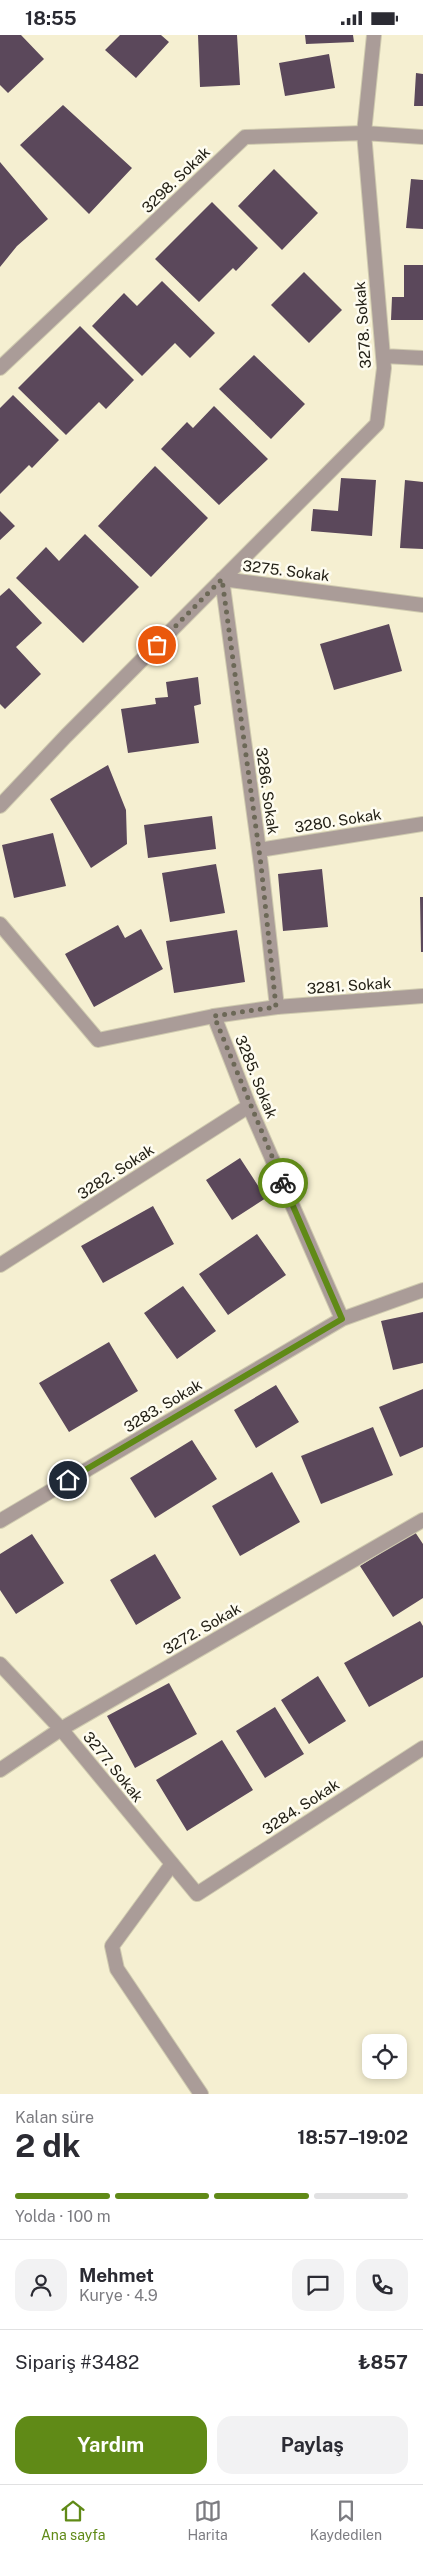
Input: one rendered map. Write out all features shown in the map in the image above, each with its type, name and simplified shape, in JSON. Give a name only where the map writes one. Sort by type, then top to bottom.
[{"type":"street","name":"3278. Sokak","points":[[222,579],[377,424],[384,368],[364,133],[374,35]]},
{"type":"street","name":"3298. Sokak","points":[[0,368],[245,137],[364,133],[423,137]]},
{"type":"street","points":[[383,356],[423,358]]},
{"type":"street","name":"3275. Sokak","points":[[0,806],[66,736],[222,579],[423,605]]},
{"type":"street","name":"3286. Sokak","points":[[222,579],[259,850],[276,1007]]},
{"type":"street","name":"3280. Sokak","points":[[259,850],[423,824]]},
{"type":"street","points":[[0,924],[98,1039],[214,1016]]},
{"type":"street","name":"3281. Sokak","points":[[214,1016],[276,1007],[423,996]]},
{"type":"street","name":"3285. Sokak","points":[[214,1016],[249,1106],[342,1319]]},
{"type":"street","name":"3282. Sokak","points":[[0,1265],[249,1106]]},
{"type":"street","points":[[342,1319],[423,1290]]},
{"type":"street","name":"3283. Sokak","points":[[0,1521],[342,1319]]},
{"type":"street","name":"3272. Sokak","points":[[0,1770],[61,1729],[423,1520]]},
{"type":"street","name":"3277. Sokak","points":[[0,1664],[61,1729],[196,1894]]},
{"type":"street","name":"3284. Sokak","points":[[196,1894],[423,1748]]},
{"type":"street","points":[[172,1864],[112,1946],[117,1969],[202,2094]]},
{"type":"building","points":[[0,35],[21,35],[44,59],[8,93],[0,85]]},
{"type":"building","points":[[120,35],[161,35],[169,42],[136,78],[105,50]]},
{"type":"building","points":[[198,35],[237,35],[240,85],[200,87]]},
{"type":"building","points":[[305,35],[353,35],[354,42],[306,44]]},
{"type":"building","points":[[329,54],[335,88],[285,96],[279,63]]},
{"type":"building","points":[[416,73],[423,74],[423,106],[414,106]]},
{"type":"building","points":[[63,105],[132,168],[89,214],[20,145]]},
{"type":"building","points":[[0,162],[48,219],[17,246],[0,267]]},
{"type":"building","points":[[274,169],[318,213],[282,250],[238,206]]},
{"type":"building","points":[[411,179],[423,180],[423,229],[406,228]]},
{"type":"building","points":[[212,202],[258,248],[236,271],[233,268],[199,302],[155,259]]},
{"type":"building","points":[[404,265],[423,265],[423,320],[391,320],[392,297],[404,297]]},
{"type":"building","points":[[304,272],[342,310],[309,343],[271,305]]},
{"type":"building","points":[[162,281],[215,333],[190,358],[175,343],[142,376],[92,326],[124,293],[137,306]]},
{"type":"building","points":[[80,326],[134,380],[106,409],[99,402],[66,435],[18,388]]},
{"type":"building","points":[[254,355],[305,404],[271,439],[219,389]]},
{"type":"building","points":[[13,395],[59,440],[32,468],[29,465],[0,494],[0,408]]},
{"type":"building","points":[[214,406],[268,459],[219,505],[161,449],[187,422],[193,428]]},
{"type":"building","points":[[155,466],[208,518],[151,577],[98,526]]},
{"type":"building","points":[[341,478],[376,480],[372,536],[311,531],[313,509],[338,511]]},
{"type":"building","points":[[405,480],[423,482],[423,549],[400,548]]},
{"type":"building","points":[[0,511],[15,526],[0,540]]},
{"type":"building","points":[[85,534],[139,587],[83,643],[16,578],[46,547],[59,561]]},
{"type":"building","points":[[9,588],[42,623],[16,647],[41,674],[5,709],[0,704],[0,596]]},
{"type":"building","points":[[389,624],[402,671],[334,690],[320,644]]},
{"type":"building","points":[[198,677],[201,704],[194,706],[199,743],[128,753],[121,709],[156,704],[155,698],[168,697],[166,682]]},
{"type":"building","points":[[108,765],[126,810],[127,844],[91,868],[50,799]]},
{"type":"building","points":[[212,816],[216,849],[148,858],[144,825]]},
{"type":"building","points":[[53,833],[66,886],[14,898],[2,845]]},
{"type":"building","points":[[216,864],[225,913],[170,922],[162,873]]},
{"type":"building","points":[[322,869],[328,927],[283,931],[278,874]]},
{"type":"building","points":[[420,897],[423,897],[423,952],[421,952]]},
{"type":"building","points":[[118,925],[125,938],[141,929],[163,969],[94,1007],[65,954]]},
{"type":"building","points":[[237,930],[245,982],[174,993],[166,941]]},
{"type":"building","points":[[240,1158],[266,1198],[232,1220],[206,1180]]},
{"type":"building","points":[[153,1206],[174,1244],[103,1283],[81,1246]]},
{"type":"building","points":[[257,1234],[286,1275],[228,1315],[199,1274]]},
{"type":"building","points":[[183,1286],[216,1331],[177,1359],[144,1313]]},
{"type":"building","points":[[423,1312],[423,1363],[393,1370],[381,1321]]},
{"type":"building","points":[[109,1342],[138,1391],[69,1432],[39,1383]]},
{"type":"building","points":[[276,1385],[299,1422],[256,1448],[234,1410]]},
{"type":"building","points":[[423,1389],[423,1447],[400,1457],[379,1407]]},
{"type":"building","points":[[373,1427],[393,1475],[321,1504],[301,1456]]},
{"type":"building","points":[[192,1440],[217,1479],[155,1518],[130,1478]]},
{"type":"building","points":[[272,1472],[300,1522],[240,1556],[212,1506]]},
{"type":"building","points":[[415,1532],[423,1544],[423,1598],[393,1617],[360,1566]]},
{"type":"building","points":[[32,1534],[64,1583],[16,1614],[0,1590],[0,1554]]},
{"type":"building","points":[[155,1554],[181,1598],[136,1625],[110,1580]]},
{"type":"building","points":[[420,1621],[423,1626],[423,1677],[369,1707],[344,1663]]},
{"type":"building","points":[[318,1676],[346,1721],[309,1744],[281,1700]]},
{"type":"building","points":[[169,1683],[197,1734],[135,1768],[107,1716]]},
{"type":"building","points":[[275,1707],[304,1754],[265,1778],[236,1731]]},
{"type":"building","points":[[222,1740],[253,1790],[187,1831],[156,1780]]},
{"type":"way so far","points":[[157,645],[222,579],[261,865],[276,1007],[214,1016],[249,1106],[283,1183]]},
{"type":"route","points":[[68,1480],[342,1319],[283,1183]]}]
